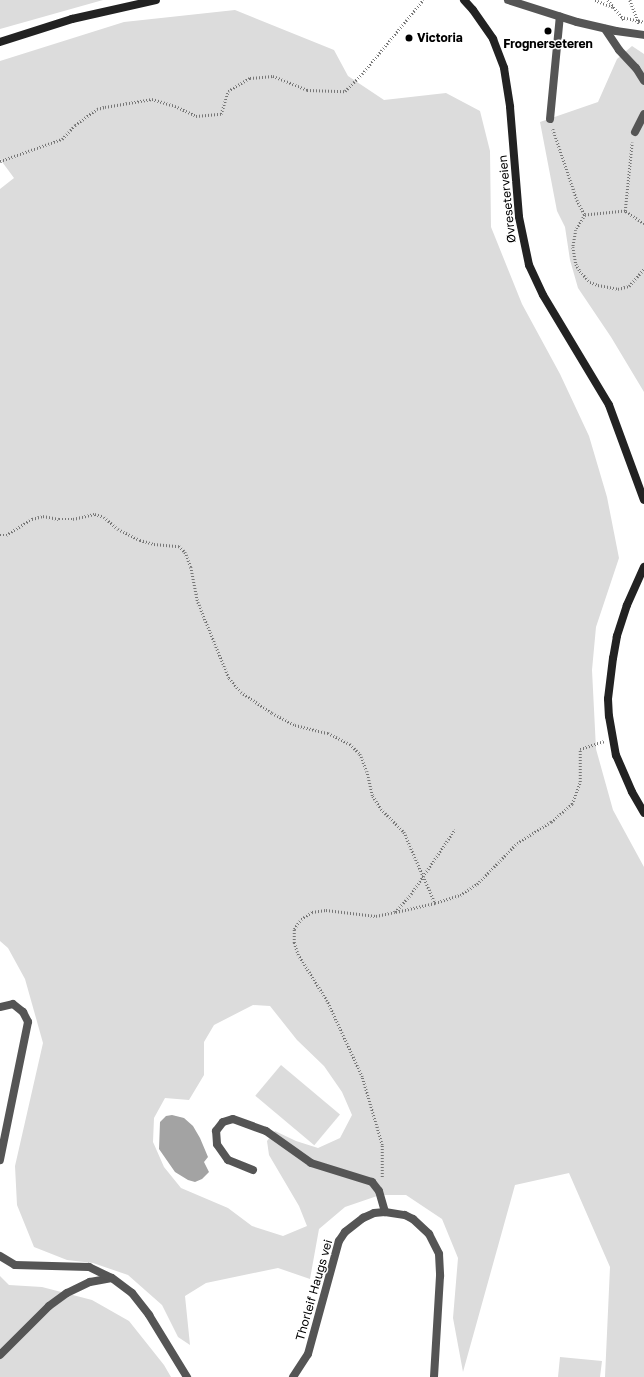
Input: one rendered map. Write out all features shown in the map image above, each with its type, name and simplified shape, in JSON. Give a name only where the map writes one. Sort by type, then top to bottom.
[{"type":"main road","points":[[0,42],[72,19],[156,0]]},
{"type":"main road","name":"Øvreseterveien","points":[[464,0],[476,14],[493,39],[504,68],[508,88],[519,217],[529,265],[543,295],[609,405],[644,500]]},
{"type":"main road","points":[[644,567],[627,605],[613,658],[608,699],[612,738],[624,775],[644,813]]},
{"type":"street","points":[[508,0],[605,29],[634,33],[642,31]]},
{"type":"street","points":[[550,119],[560,16]]},
{"type":"street","points":[[605,29],[644,81]]},
{"type":"street","points":[[635,132],[644,114]]},
{"type":"street","points":[[0,1008],[13,1004],[23,1012],[28,1022],[0,1160]]},
{"type":"street","points":[[253,1170],[228,1160],[217,1144],[216,1131],[223,1122],[233,1119],[266,1131],[311,1163],[365,1178],[376,1186],[385,1212]]},
{"type":"street","name":"Thorleif Haugs vei","points":[[293,1377],[308,1354],[339,1241],[345,1232],[363,1218],[374,1213],[385,1212],[405,1215],[413,1219],[429,1234],[439,1254],[440,1276],[434,1377]]},
{"type":"street","points":[[0,1256],[15,1266],[89,1267],[112,1278],[132,1293],[149,1315],[187,1377]]},
{"type":"street","points":[[0,1355],[49,1306],[67,1293],[90,1282],[112,1278]]},
{"type":"path","points":[[0,161],[62,139],[75,125],[97,109],[105,107],[152,99],[175,106],[196,116],[221,114],[228,91],[250,78],[273,76],[307,90],[345,91],[362,74],[423,0]]},
{"type":"path","points":[[595,0],[614,8]]},
{"type":"path","points":[[608,0],[634,33]]},
{"type":"path","points":[[630,0],[642,31]]},
{"type":"path","points":[[620,16],[644,22]]},
{"type":"path","points":[[550,119],[574,191],[585,215]]},
{"type":"path","points":[[625,211],[631,149],[635,132]]},
{"type":"path","points":[[585,215],[625,211],[644,224]]},
{"type":"path","points":[[585,215],[576,230],[573,247],[576,264],[590,282],[611,289],[623,288],[636,280],[644,269]]},
{"type":"path","points":[[0,535],[6,535],[32,519],[43,516],[59,519],[73,519],[95,514],[104,517],[118,529],[140,540],[154,544],[179,546],[185,552],[191,567],[198,602],[229,678],[241,692],[272,713],[295,724],[328,733],[350,744],[360,754],[367,771],[373,796],[381,809],[404,832],[435,903]]},
{"type":"path","points":[[376,1186],[383,1176],[382,1145],[362,1077],[327,1001],[298,955],[294,943],[294,929],[301,918],[312,912],[326,910],[376,916],[435,903],[460,895],[477,884],[517,843],[551,822],[572,804],[580,782],[580,749],[612,738]]},
{"type":"path","points":[[395,912],[410,894],[455,829]]},
{"type":"shaded area","points":[[0,0],[103,0],[0,29]]},
{"type":"shaded area","points":[[235,10],[334,50],[348,76],[384,100],[446,93],[480,111],[490,151],[491,227],[522,304],[560,374],[589,436],[607,497],[619,558],[596,627],[592,670],[596,749],[613,810],[644,867],[644,1377],[605,1377],[610,1267],[569,1173],[515,1185],[463,1372],[453,1318],[458,1258],[442,1219],[406,1195],[380,1195],[345,1207],[319,1229],[310,1279],[278,1268],[206,1283],[185,1296],[190,1345],[178,1337],[162,1305],[128,1275],[93,1263],[67,1260],[34,1247],[17,1205],[15,1166],[43,1043],[25,979],[8,948],[0,941],[0,189],[14,178],[0,159],[0,61],[124,22]],"holes":[[[253,1005],[270,1006],[297,1040],[324,1066],[342,1092],[352,1115],[340,1138],[318,1148],[296,1141],[275,1131],[267,1141],[269,1155],[299,1206],[307,1226],[283,1236],[252,1226],[228,1208],[181,1188],[164,1167],[153,1142],[154,1118],[165,1098],[189,1100],[204,1075],[204,1042],[214,1025]]]},
{"type":"shaded area","points":[[632,46],[644,54],[644,392],[611,337],[578,288],[570,260],[565,227],[557,211],[540,122],[598,102],[617,59]]},
{"type":"shaded area","points":[[281,1065],[340,1114],[314,1145],[255,1096]]},
{"type":"shaded area","points":[[172,1115],[184,1118],[193,1126],[208,1157],[204,1162],[209,1172],[202,1179],[195,1182],[188,1180],[175,1172],[159,1149],[160,1122],[166,1116]]},
{"type":"shaded area","points":[[0,1276],[9,1285],[42,1287],[92,1300],[129,1321],[164,1365],[171,1377],[0,1377]]},
{"type":"shaded area","points":[[560,1357],[602,1361],[600,1377],[558,1377]]},
{"type":"place","name":"Frognerseteren","points":[[548,31]]},
{"type":"place","name":"Victoria","points":[[409,38]]}]
